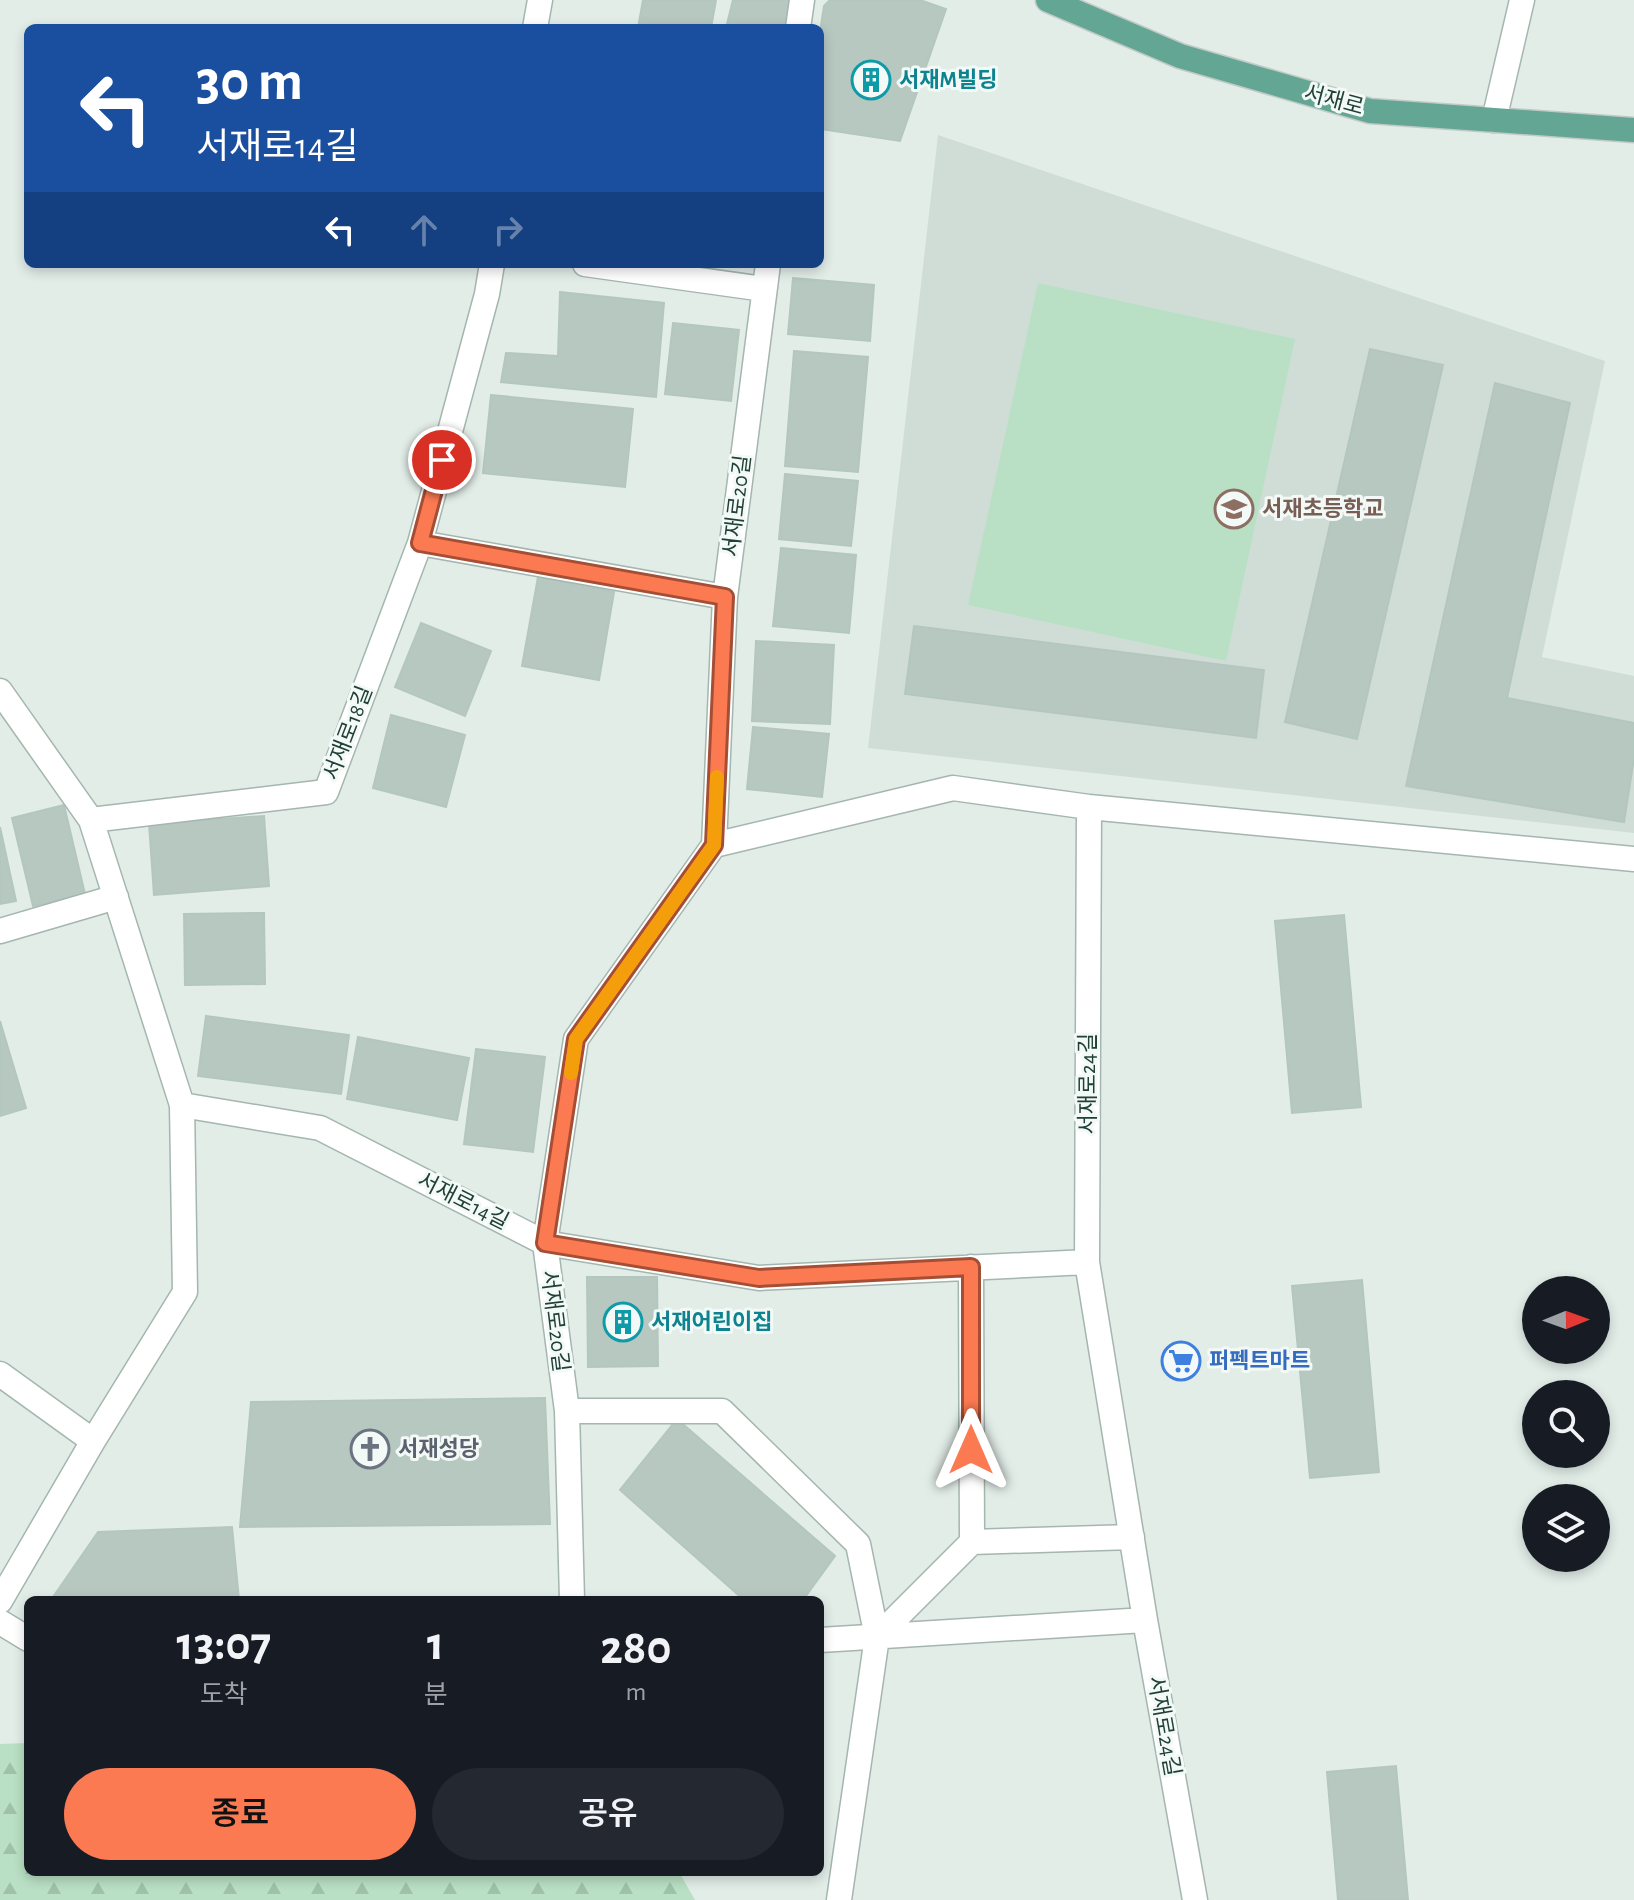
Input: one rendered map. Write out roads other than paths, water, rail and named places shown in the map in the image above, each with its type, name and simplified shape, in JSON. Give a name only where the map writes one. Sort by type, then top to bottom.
[{"type":"main road","name":"서재로","points":[[1048,0],[1180,56],[1370,111],[1634,130]]},
{"type":"street","points":[[536,24],[540,0]]},
{"type":"street","points":[[799,24],[802,0]]},
{"type":"street","points":[[1494,120],[1522,0]]},
{"type":"street","name":"서재로18길","points":[[91,820],[326,792],[420,543],[491,268]]},
{"type":"street","points":[[614,268],[764,289]]},
{"type":"street","name":"서재로20길","points":[[572,1596],[567,1411],[545,1243],[576,1039],[714,845],[725,597],[767,268]]},
{"type":"street","points":[[420,543],[725,597]]},
{"type":"street","points":[[0,691],[91,820],[182,1105],[185,1292],[0,1601]]},
{"type":"street","points":[[714,845],[953,788],[1089,807],[1634,859]]},
{"type":"street","name":"서재로24길","points":[[1089,807],[1087,1262],[1145,1620],[1195,1900]]},
{"type":"street","points":[[0,931],[116,897]]},
{"type":"street","name":"서재로14길","points":[[182,1105],[320,1128],[545,1243],[759,1278],[1087,1262]]},
{"type":"street","points":[[971,1267],[972,1542]]},
{"type":"street","points":[[0,1374],[93,1441]]},
{"type":"street","points":[[567,1411],[722,1411],[858,1544],[877,1637],[839,1900]]},
{"type":"street","points":[[877,1637],[972,1542],[1132,1537]]},
{"type":"street","points":[[824,1640],[1145,1620]]},
{"type":"street","points":[[0,1622],[24,1637]]},
{"type":"place","name":"서재M빌딩","points":[[871,80]]},
{"type":"place","name":"서재초등학교","points":[[1234,509]]},
{"type":"place","name":"서재어린이집","points":[[623,1322]]},
{"type":"place","name":"퍼펙트마트","points":[[1181,1361]]},
{"type":"place","name":"서재성당","points":[[370,1449]]}]
